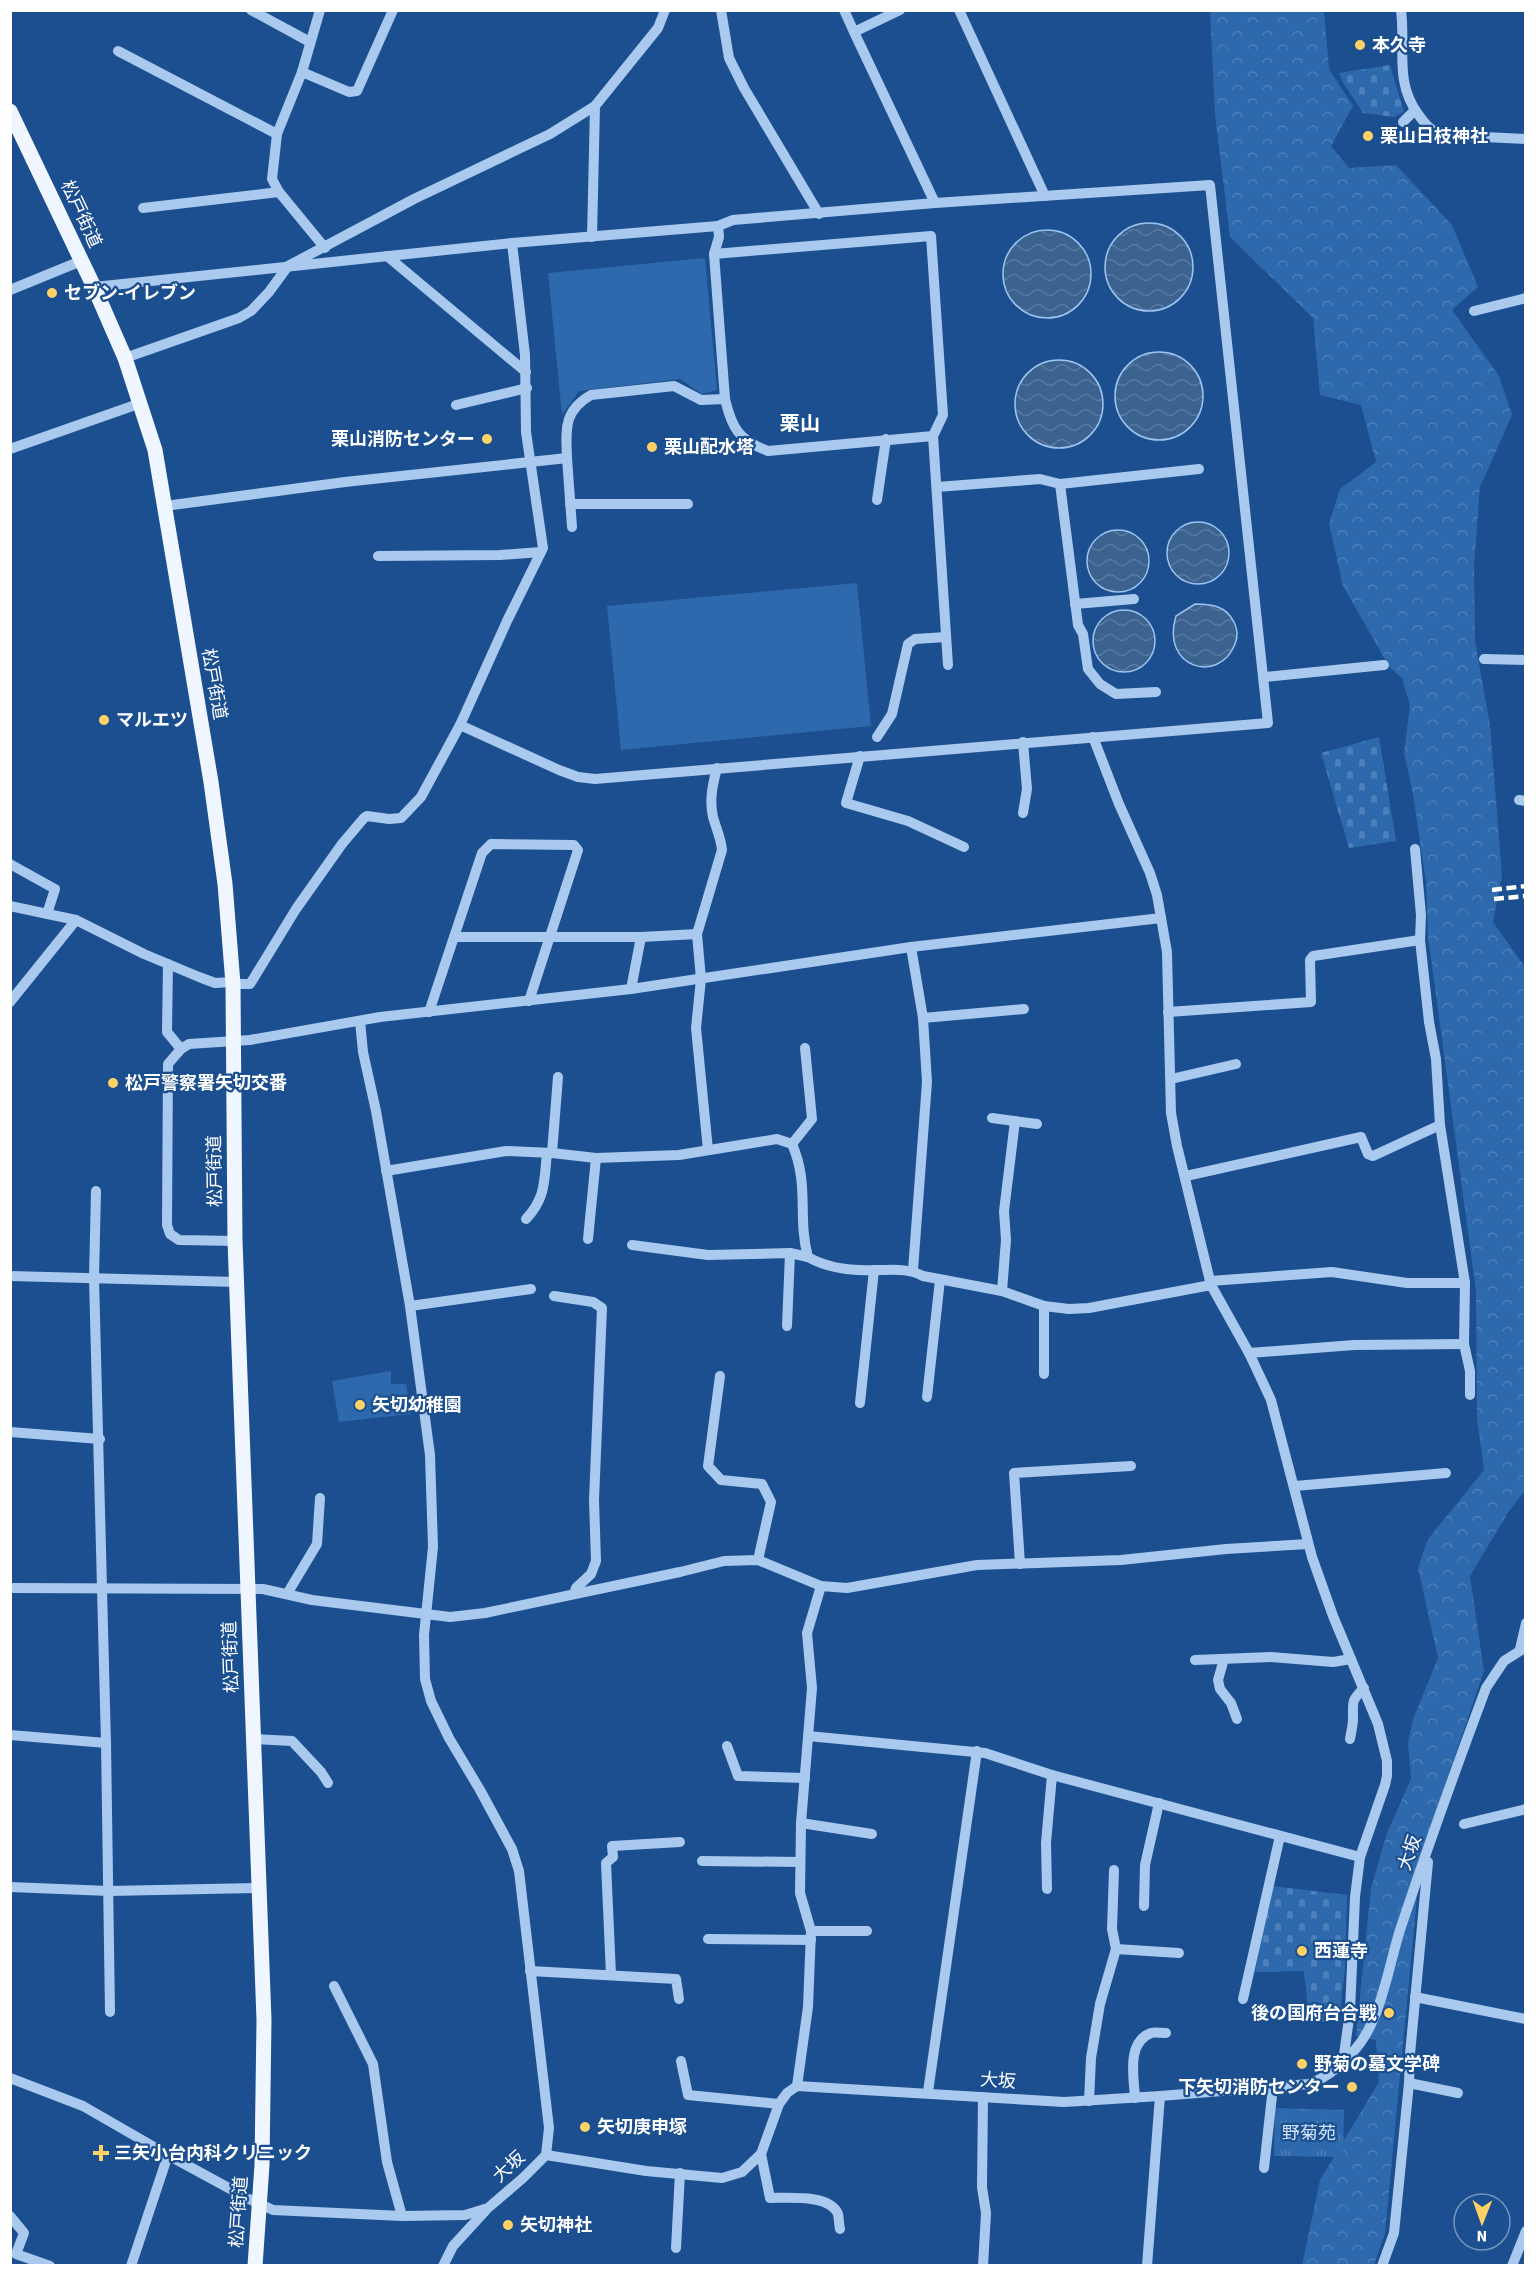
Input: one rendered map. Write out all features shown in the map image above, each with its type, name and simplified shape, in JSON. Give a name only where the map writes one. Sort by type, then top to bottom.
[{"type":"main road","name":"松戸街道","points":[[10,111],[94,287],[125,358],[155,450],[225,884],[233,983],[237,1282],[264,2086],[255,2265]]},
{"type":"street","points":[[251,10],[310,42]]},
{"type":"street","points":[[320,10],[302,72],[277,134],[272,179],[279,192],[325,248]]},
{"type":"street","points":[[302,72],[349,92],[357,91],[393,10]]},
{"type":"street","points":[[125,358],[239,318],[251,311],[269,292],[288,266],[414,200],[550,134],[595,106],[658,28],[665,10]]},
{"type":"street","points":[[721,10],[729,58],[744,88],[819,214]]},
{"type":"street","points":[[844,10],[934,203]]},
{"type":"street","points":[[854,32],[900,10]]},
{"type":"street","points":[[958,10],[1045,196]]},
{"type":"street","points":[[1401,10],[1403,87],[1429,130],[1442,135],[1526,139]]},
{"type":"street","points":[[117,51],[277,134]]},
{"type":"street","points":[[592,237],[595,106]]},
{"type":"street","points":[[1403,122],[1415,110]]},
{"type":"street","points":[[94,287],[512,243],[718,226],[734,220],[934,203],[1210,185],[1246,536],[1268,723],[595,779],[578,777],[460,725]]},
{"type":"street","points":[[143,208],[279,192]]},
{"type":"street","points":[[718,226],[719,237],[714,254],[725,399],[730,422],[742,437],[753,445],[768,451],[933,436]]},
{"type":"street","points":[[714,254],[931,236],[943,415],[933,436],[948,665]]},
{"type":"street","points":[[10,906],[76,920],[168,964],[216,983],[250,984],[296,909],[342,844],[364,818],[367,816],[401,818],[421,797],[460,725],[543,548],[526,432],[526,372],[512,243]]},
{"type":"street","points":[[387,256],[526,372]]},
{"type":"street","points":[[10,290],[81,261]]},
{"type":"street","points":[[1474,311],[1526,298]]},
{"type":"street","points":[[572,527],[567,458],[567,419],[582,400],[591,395],[675,386],[701,400],[725,399]]},
{"type":"street","points":[[456,405],[526,388]]},
{"type":"street","points":[[10,449],[141,403]]},
{"type":"street","points":[[877,500],[886,439]]},
{"type":"street","points":[[165,506],[567,458]]},
{"type":"street","points":[[937,487],[1040,479],[1060,484],[1199,470]]},
{"type":"street","points":[[1060,484],[1078,625],[1083,634],[1088,669],[1100,684],[1116,694],[1156,692]]},
{"type":"street","points":[[570,504],[688,504]]},
{"type":"street","points":[[378,556],[500,555],[541,552]]},
{"type":"street","points":[[1075,604],[1134,599]]},
{"type":"street","points":[[877,737],[892,714],[908,644],[915,639],[946,637]]},
{"type":"street","points":[[1484,659],[1526,660]]},
{"type":"street","points":[[1264,677],[1384,665]]},
{"type":"street","points":[[1093,737],[1119,804],[1150,873],[1161,918],[1167,952],[1171,1113],[1210,1283],[1272,1400],[1308,1544],[1333,1616],[1378,1724],[1387,1761],[1387,1776],[1360,1857],[1355,1897],[1350,2011],[1343,2062]]},
{"type":"street","points":[[1023,742],[1027,789],[1023,813]]},
{"type":"street","points":[[860,756],[846,803],[908,821],[964,847]]},
{"type":"street","points":[[708,1150],[696,1028],[701,979],[697,934],[722,850],[721,839],[712,814],[711,791],[717,768]]},
{"type":"street","points":[[429,1012],[482,853],[491,844],[574,845],[578,850],[529,1001]]},
{"type":"street","points":[[1415,849],[1420,940],[1429,1022],[1436,1059],[1440,1125],[1465,1283],[1464,1344],[1470,1371],[1470,1395]]},
{"type":"street","points":[[10,864],[55,889],[47,914]]},
{"type":"street","points":[[236,1241],[179,1240],[170,1234],[167,1225],[168,1064],[181,1049],[189,1044],[234,1042],[429,1012],[631,989],[911,947],[1161,918]]},
{"type":"street","points":[[10,1002],[76,920]]},
{"type":"street","points":[[454,937],[641,937],[697,934]]},
{"type":"street","points":[[631,989],[641,937]]},
{"type":"street","points":[[1168,1012],[1311,1002],[1310,960],[1313,956],[1420,940]]},
{"type":"street","points":[[911,947],[923,1018],[927,1082],[913,1270]]},
{"type":"street","points":[[168,964],[167,1032],[181,1049]]},
{"type":"street","points":[[923,1018],[1023,1009]]},
{"type":"street","points":[[360,1022],[363,1052],[410,1306],[430,1455],[433,1546],[424,1665],[431,1701],[512,1849],[519,1871],[549,2128],[546,2155]]},
{"type":"street","points":[[792,1144],[812,1119],[805,1048]]},
{"type":"street","points":[[1171,1079],[1236,1064]]},
{"type":"street","points":[[526,1219],[538,1207],[543,1192],[550,1153],[558,1077]]},
{"type":"street","points":[[992,1118],[1037,1124]]},
{"type":"street","points":[[1002,1291],[1006,1240],[1004,1211],[1015,1121]]},
{"type":"street","points":[[1186,1176],[1361,1137],[1368,1154],[1373,1156],[1440,1125]]},
{"type":"street","points":[[386,1171],[506,1151],[596,1158],[687,1154],[777,1139],[792,1144]]},
{"type":"street","points":[[792,1144],[802,1176],[802,1238],[808,1257]]},
{"type":"street","points":[[588,1239],[596,1158]]},
{"type":"street","points":[[96,1191],[94,1278],[100,1439],[110,2012]]},
{"type":"street","points":[[632,1245],[708,1255],[790,1253],[808,1257],[823,1265],[874,1270],[913,1270],[923,1276],[1002,1291],[1044,1306],[1069,1309],[1089,1308],[1210,1283],[1332,1272],[1407,1282],[1465,1283]]},
{"type":"street","points":[[787,1326],[790,1253]]},
{"type":"street","points":[[860,1403],[874,1270]]},
{"type":"street","points":[[10,1276],[237,1282]]},
{"type":"street","points":[[927,1397],[940,1280]]},
{"type":"street","points":[[410,1306],[531,1289]]},
{"type":"street","points":[[554,1296],[593,1302],[602,1308],[594,1480],[596,1561],[591,1574],[576,1588],[574,1594]]},
{"type":"street","points":[[1044,1306],[1044,1374]]},
{"type":"street","points":[[1249,1353],[1354,1345],[1464,1344]]},
{"type":"street","points":[[720,1376],[708,1466],[721,1480],[762,1484],[771,1502],[758,1560]]},
{"type":"street","points":[[10,1432],[100,1439]]},
{"type":"street","points":[[1020,1564],[1014,1473],[1131,1466]]},
{"type":"street","points":[[1295,1486],[1446,1473]]},
{"type":"street","points":[[287,1594],[317,1544],[320,1498]]},
{"type":"street","points":[[10,1588],[248,1588],[312,1600],[450,1617],[485,1613],[724,1561],[758,1560],[821,1586],[847,1588],[977,1565],[1121,1560],[1226,1549],[1308,1544]]},
{"type":"street","points":[[821,1586],[807,1633],[812,1688],[800,1862],[800,1893],[811,1935],[807,2017],[797,2086],[778,2104],[762,2154],[770,2198],[812,2199],[829,2204],[838,2213],[840,2229]]},
{"type":"street","points":[[1523,1648],[1526,1623]]},
{"type":"street","name":"大坂","points":[[797,2086],[928,2092],[1064,2102],[1309,2084],[1323,2079],[1343,2062],[1361,2041],[1374,2017],[1428,1850],[1486,1688],[1504,1660],[1523,1648]]},
{"type":"street","points":[[1195,1660],[1271,1657],[1333,1662],[1351,1659]]},
{"type":"street","points":[[1224,1659],[1218,1680],[1220,1689],[1231,1703],[1237,1719]]},
{"type":"street","points":[[1350,1739],[1354,1698],[1364,1688]]},
{"type":"street","points":[[10,1735],[106,1743]]},
{"type":"street","points":[[808,1736],[977,1752],[1360,1857]]},
{"type":"street","points":[[253,1739],[292,1742],[321,1772],[328,1783]]},
{"type":"street","points":[[727,1746],[738,1776],[805,1778]]},
{"type":"street","points":[[928,2092],[977,1752]]},
{"type":"street","points":[[1047,1889],[1046,1843],[1052,1774]]},
{"type":"street","points":[[1144,1906],[1146,1865],[1159,1803]]},
{"type":"street","points":[[1464,1824],[1526,1809]]},
{"type":"street","points":[[801,1823],[872,1834]]},
{"type":"street","points":[[1243,1999],[1280,1836]]},
{"type":"street","points":[[611,1976],[606,1863],[613,1857],[612,1846],[680,1842]]},
{"type":"street","points":[[1382,2265],[1394,2233],[1428,1850]]},
{"type":"street","points":[[702,1861],[800,1862]]},
{"type":"street","points":[[1089,2101],[1091,2058],[1100,2004],[1116,1949],[1112,1929],[1114,1870]]},
{"type":"street","points":[[10,1887],[109,1891],[258,1888]]},
{"type":"street","points":[[708,1939],[867,1931]]},
{"type":"street","points":[[1116,1949],[1179,1953]]},
{"type":"street","points":[[530,1971],[676,1979],[679,1999]]},
{"type":"street","points":[[334,1986],[374,2064],[387,2162],[402,2216]]},
{"type":"street","points":[[1415,1997],[1526,2019]]},
{"type":"street","points":[[1135,2098],[1134,2050],[1140,2041],[1151,2033],[1166,2033]]},
{"type":"street","points":[[681,2061],[688,2095],[778,2104]]},
{"type":"street","name":"大坂","points":[[10,2078],[83,2106],[168,2155],[273,2210],[402,2216],[465,2216],[488,2208],[524,2178],[546,2155],[646,2171],[723,2178],[742,2172],[762,2154]]},
{"type":"street","points":[[1409,2082],[1458,2093]]},
{"type":"street","points":[[1264,2168],[1273,2086]]},
{"type":"street","points":[[1147,2265],[1160,2096]]},
{"type":"street","points":[[983,2097],[982,2187],[986,2213],[983,2265]]},
{"type":"street","points":[[131,2265],[168,2155]]},
{"type":"street","points":[[676,2248],[680,2174]]},
{"type":"street","points":[[443,2265],[453,2246],[488,2208]]},
{"type":"street","points":[[10,2216],[24,2233],[12,2265]]},
{"type":"street","points":[[1512,2265],[1526,2231]]},
{"type":"street","points":[[16,2254],[50,2265]]},
{"type":"green space","points":[[1210,11],[1324,11],[1329,69],[1353,106],[1331,146],[1349,168],[1396,165],[1452,225],[1478,287],[1452,310],[1499,376],[1512,415],[1480,487],[1474,565],[1475,641],[1490,725],[1502,875],[1493,922],[1525,967],[1525,1491],[1509,1511],[1470,1576],[1484,1671],[1421,1855],[1385,2233],[1374,2265],[1302,2265],[1320,2180],[1379,2082],[1376,2040],[1356,2036],[1371,1888],[1387,1833],[1411,1779],[1408,1742],[1413,1719],[1438,1658],[1418,1568],[1428,1539],[1484,1470],[1477,1418],[1476,1291],[1428,936],[1426,882],[1413,794],[1404,753],[1410,705],[1402,678],[1390,668],[1343,586],[1329,524],[1340,489],[1376,462],[1361,405],[1320,395],[1313,318],[1230,237],[1215,115]]},
{"type":"green space","points":[[1390,65],[1404,112],[1394,117],[1363,113],[1339,73]]},
{"type":"green space","points":[[705,258],[717,390],[702,394],[680,379],[579,391],[562,415],[548,273]]},
{"type":"green space","points":[[857,583],[871,726],[621,750],[607,606]]},
{"type":"green space","points":[[1379,737],[1396,841],[1349,848],[1321,753]]},
{"type":"green space","points":[[391,1371],[391,1384],[406,1384],[411,1414],[339,1422],[332,1381]]},
{"type":"green space","points":[[1272,1886],[1347,1895],[1345,1968],[1339,2022],[1316,2022],[1314,2009],[1308,2007],[1304,1971],[1255,1972]]},
{"type":"green space","name":"野菊苑","points":[[1275,2108],[1344,2110],[1343,2157],[1274,2156]]},
{"type":"water","points":[[1149,223],[1166,227],[1180,236],[1189,250],[1193,267],[1189,284],[1180,298],[1166,307],[1149,311],[1132,307],[1118,298],[1109,284],[1105,267],[1109,250],[1118,236],[1132,227]]},
{"type":"water","points":[[1047,230],[1064,234],[1078,243],[1087,257],[1091,274],[1087,291],[1078,305],[1064,314],[1047,318],[1030,314],[1016,305],[1007,291],[1003,274],[1007,257],[1016,243],[1030,234]]},
{"type":"water","points":[[1159,352],[1176,356],[1190,365],[1199,379],[1203,396],[1199,413],[1190,427],[1176,436],[1159,440],[1142,436],[1128,427],[1119,413],[1115,396],[1119,379],[1128,365],[1142,356]]},
{"type":"water","points":[[1059,360],[1076,364],[1090,373],[1099,387],[1103,404],[1099,421],[1090,435],[1076,444],[1059,448],[1042,444],[1028,435],[1019,421],[1015,404],[1019,387],[1028,373],[1042,364]]},
{"type":"water","points":[[1198,522],[1215,527],[1220,531],[1224,536],[1229,553],[1224,570],[1220,575],[1215,579],[1198,584],[1181,579],[1176,575],[1172,570],[1167,553],[1172,536],[1176,531],[1181,527]]},
{"type":"water","points":[[1118,530],[1135,535],[1140,539],[1144,544],[1149,561],[1144,578],[1140,583],[1135,587],[1118,592],[1101,587],[1096,583],[1092,578],[1087,561],[1092,544],[1096,539],[1101,535]]},
{"type":"water","points":[[1195,604],[1213,605],[1223,609],[1235,625],[1237,639],[1235,644],[1227,657],[1217,664],[1205,667],[1194,665],[1183,659],[1176,648],[1173,634],[1176,616]]},
{"type":"water","points":[[1118,610],[1130,610],[1146,619],[1153,629],[1155,641],[1153,653],[1146,663],[1130,672],[1118,672],[1107,667],[1098,658],[1093,647],[1093,635],[1098,624],[1107,615]]},
{"type":"railway","points":[[1492,890],[1526,886]]},
{"type":"railway","points":[[1494,899],[1526,896]]},
{"type":"place","name":"本久寺","points":[[1360,45]]},
{"type":"place","name":"栗山日枝神社","points":[[1368,136]]},
{"type":"place","name":"セブン-イレブン","points":[[52,293]]},
{"type":"place","name":"栗山消防センター","points":[[487,439]]},
{"type":"place","name":"栗山配水塔","points":[[652,447]]},
{"type":"place","name":"マルエツ","points":[[104,720]]},
{"type":"place","name":"松戸警察署矢切交番","points":[[113,1083]]},
{"type":"place","name":"矢切幼稚園","points":[[360,1405]]},
{"type":"place","name":"西蓮寺","points":[[1302,1951]]},
{"type":"place","name":"後の国府台合戦","points":[[1389,2013]]},
{"type":"place","name":"野菊の墓文学碑","points":[[1302,2064]]},
{"type":"place","name":"下矢切消防センター","points":[[1352,2087]]},
{"type":"place","name":"矢切庚申塚","points":[[585,2127]]},
{"type":"place","name":"三矢小台内科クリニック","points":[[101,2153]]},
{"type":"place","name":"矢切神社","points":[[508,2225]]},
{"type":"district","name":"栗山","points":[[800,424]]}]
